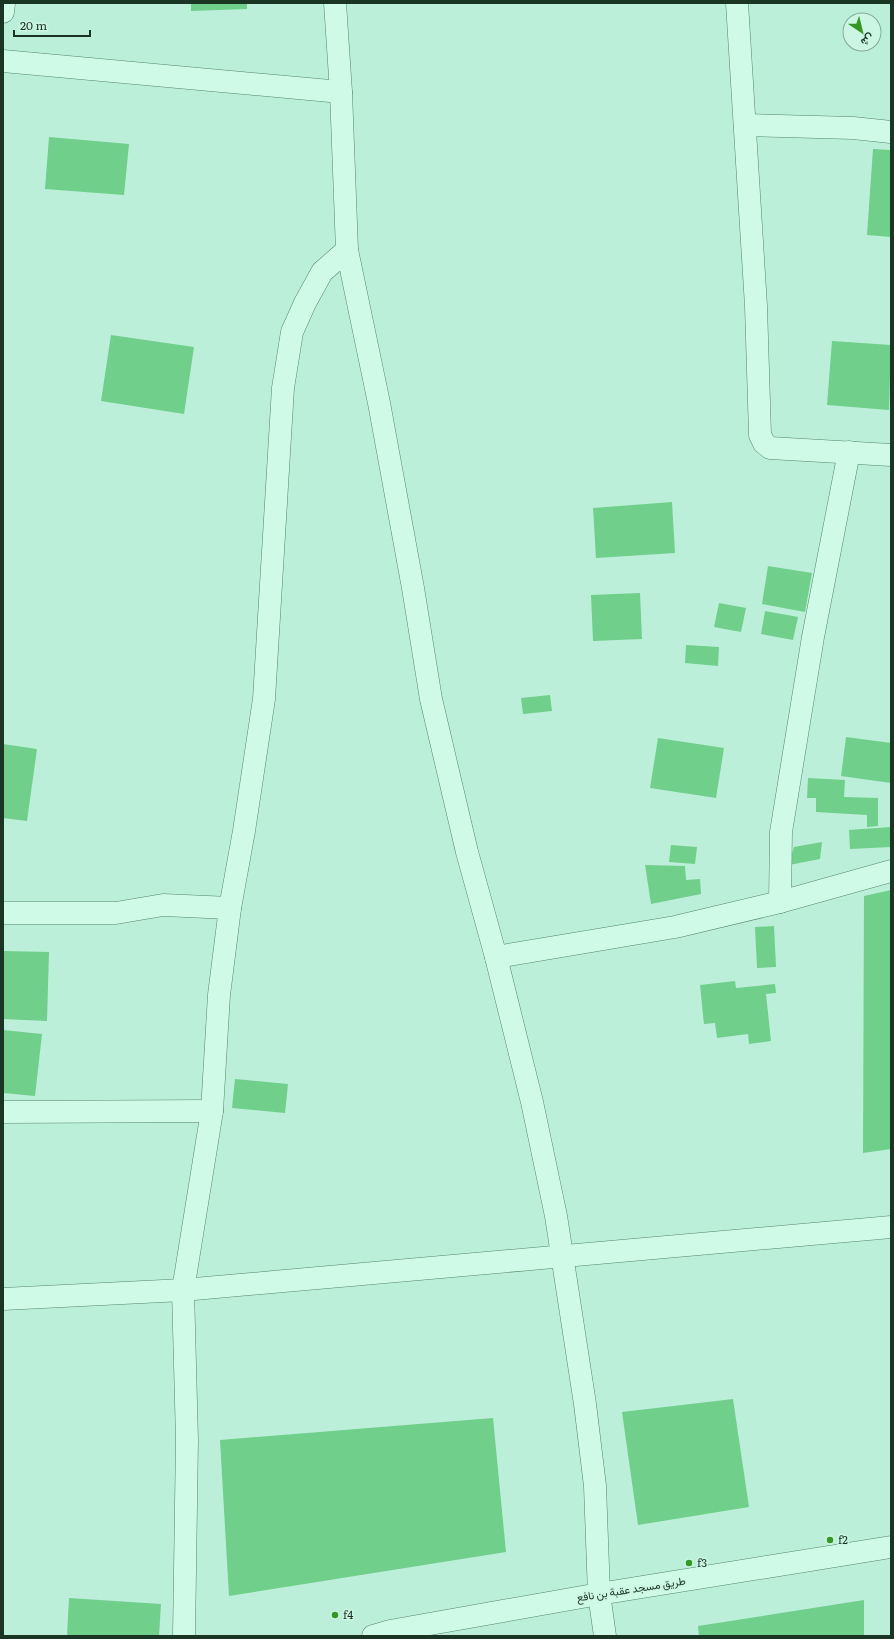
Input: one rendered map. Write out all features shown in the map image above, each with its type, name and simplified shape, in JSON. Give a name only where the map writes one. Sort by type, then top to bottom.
[{"type":"street","points":[[3,12],[4,3]]},
{"type":"street","points":[[335,3],[341,92],[347,250],[379,403],[432,699],[467,852],[496,957],[532,1102],[556,1216],[586,1404],[595,1486],[599,1594],[605,1636]]},
{"type":"street","points":[[737,3],[756,306],[760,435],[764,443],[770,448],[891,455]]},
{"type":"street","points":[[3,61],[341,92]]},
{"type":"street","points":[[745,125],[853,128],[891,132]]},
{"type":"street","points":[[184,1636],[187,1440],[183,1290],[212,1111],[219,994],[230,908],[244,831],[264,699],[282,388],[292,332],[304,303],[322,272],[347,250]]},
{"type":"street","points":[[780,902],[781,832],[813,637],[849,452]]},
{"type":"street","points":[[496,957],[675,927],[780,902],[891,871]]},
{"type":"street","points":[[3,913],[116,913],[163,905],[230,908]]},
{"type":"street","points":[[3,1112],[212,1111]]},
{"type":"street","points":[[3,1299],[183,1290],[891,1228]]},
{"type":"street","name":"طريق مسجد عقبة بن نافع","points":[[373,1636],[390,1631],[599,1594],[891,1547]]},
{"type":"building","points":[[191,3],[247,3],[247,9],[191,11]]},
{"type":"building","points":[[49,137],[129,144],[124,195],[45,189]]},
{"type":"building","points":[[873,149],[891,150],[891,237],[867,235]]},
{"type":"building","points":[[111,335],[194,347],[184,414],[101,401]]},
{"type":"building","points":[[832,341],[891,345],[889,410],[827,405]]},
{"type":"building","points":[[672,502],[675,553],[596,558],[593,508]]},
{"type":"building","points":[[768,566],[812,573],[805,612],[762,604]]},
{"type":"building","points":[[640,593],[642,639],[593,641],[591,595]]},
{"type":"building","points":[[719,603],[746,608],[741,632],[714,627]]},
{"type":"building","points":[[765,611],[798,617],[793,640],[761,634]]},
{"type":"building","points":[[686,645],[719,647],[718,666],[685,663]]},
{"type":"building","points":[[550,695],[552,711],[523,714],[521,698]]},
{"type":"building","points":[[846,737],[891,743],[891,783],[841,776]]},
{"type":"building","points":[[658,738],[724,748],[716,798],[650,788]]},
{"type":"building","points":[[3,744],[37,749],[27,821],[3,818]]},
{"type":"building","points":[[808,778],[845,780],[844,797],[878,798],[878,826],[867,827],[867,815],[816,812],[816,798],[807,798]]},
{"type":"building","points":[[891,827],[891,847],[850,849],[849,830]]},
{"type":"building","points":[[822,842],[820,859],[789,865],[794,847]]},
{"type":"building","points":[[671,845],[697,847],[695,864],[669,862]]},
{"type":"building","points":[[645,865],[685,866],[686,880],[700,879],[701,894],[651,904]]},
{"type":"building","points":[[891,890],[891,1149],[863,1153],[864,896]]},
{"type":"building","points":[[774,926],[776,967],[757,968],[755,927]]},
{"type":"building","points":[[3,951],[49,952],[47,1021],[3,1019]]},
{"type":"building","points":[[735,981],[736,988],[775,984],[776,993],[766,994],[771,1041],[749,1044],[748,1034],[717,1038],[715,1023],[704,1024],[700,985]]},
{"type":"building","points":[[3,1030],[42,1034],[35,1096],[3,1093]]},
{"type":"building","points":[[235,1079],[288,1084],[285,1113],[232,1108]]},
{"type":"building","points":[[733,1399],[749,1507],[638,1525],[622,1412]]},
{"type":"building","points":[[493,1418],[506,1552],[229,1596],[220,1440]]},
{"type":"building","points":[[69,1598],[161,1604],[159,1636],[67,1636]]},
{"type":"building","points":[[864,1600],[864,1636],[699,1636],[698,1626]]},
{"type":"place","name":"f2","points":[[830,1540]]},
{"type":"place","name":"f3","points":[[689,1563]]},
{"type":"place","name":"f4","points":[[335,1615]]}]
